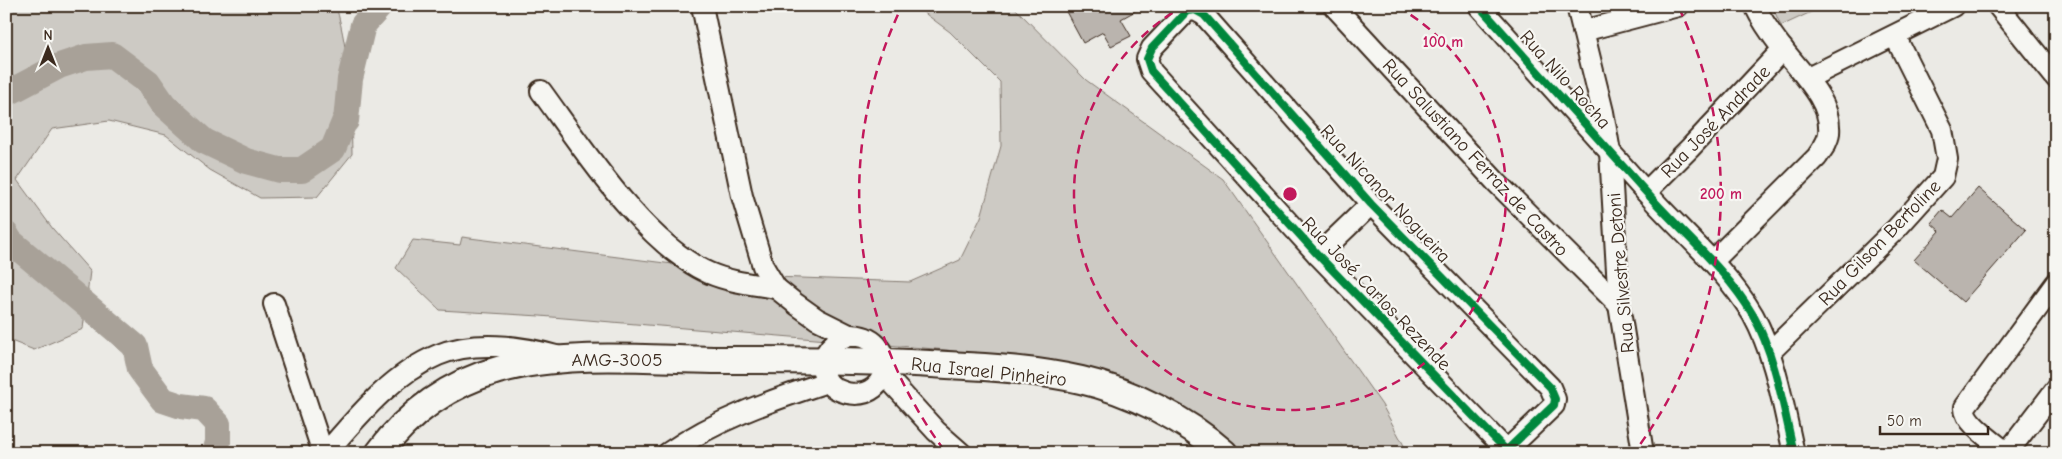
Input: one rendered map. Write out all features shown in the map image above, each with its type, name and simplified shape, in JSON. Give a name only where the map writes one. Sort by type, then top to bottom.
[{"type":"main road","name":"AMG-3005","points":[[379,453],[389,439],[410,417],[432,400],[469,379],[500,369],[565,359],[825,371],[885,368]]},
{"type":"main road","name":"Rua Israel Pinheiro","points":[[885,368],[996,368],[1081,380],[1142,401],[1212,442],[1224,453]]},
{"type":"street","points":[[702,6],[742,196],[763,266],[776,288],[817,319],[849,335]]},
{"type":"street","name":"Rua Salustiano Ferraz de Castro","points":[[1334,6],[1496,182],[1619,305]]},
{"type":"street","name":"Rua Nilo Rocha","points":[[1479,6],[1646,192],[1712,261],[1737,291],[1753,316],[1770,352],[1794,453]]},
{"type":"street","name":"Rua Silvestre Detoni","points":[[1577,6],[1603,112],[1610,152],[1619,305],[1643,453]]},
{"type":"street","points":[[1583,31],[1678,6]]},
{"type":"street","points":[[1712,261],[1810,163],[1826,143],[1829,135],[1829,122],[1826,112],[1808,78],[1763,22],[1755,6]]},
{"type":"street","points":[[1808,78],[1953,6]]},
{"type":"street","points":[[2002,7],[2056,78]]},
{"type":"street","name":"Rua Nicanor Nogueira","points":[[1187,11],[1195,10],[1204,15],[1371,204],[1550,386],[1556,399],[1554,405],[1505,451]]},
{"type":"street","name":"Rua José Carlos Rezende","points":[[1187,11],[1152,48],[1148,55],[1148,66],[1155,76],[1318,256],[1505,451]]},
{"type":"street","name":"Rua Gilson Bertoline","points":[[1770,352],[1897,228],[1943,177],[1947,159],[1942,130],[1895,36]]},
{"type":"street","name":"Rua José Andrade","points":[[1646,192],[1783,49]]},
{"type":"street","points":[[542,91],[598,170],[637,216],[668,246],[689,263],[708,273],[729,281],[776,288]]},
{"type":"street","points":[[1318,256],[1371,204]]},
{"type":"street","points":[[2056,283],[1968,402],[1965,411],[1967,417],[2007,453],[2056,389]]},
{"type":"street","points":[[274,304],[325,453],[371,403],[404,374],[438,354],[460,349],[502,346],[534,350],[565,359]]},
{"type":"street","points":[[668,453],[691,437],[778,398],[825,371],[831,344],[849,335],[860,335],[869,338],[877,345],[885,368],[936,431],[961,453]]},
{"type":"shaded area","points":[[6,6],[336,6],[347,61],[352,154],[317,197],[260,198],[210,170],[166,135],[109,121],[52,129],[17,180],[53,229],[90,271],[83,329],[34,350],[6,339]]},
{"type":"shaded area","points":[[915,6],[1013,6],[1086,80],[1223,179],[1382,405],[1408,453],[1236,453],[1133,385],[947,350],[540,316],[440,310],[396,268],[413,240],[460,245],[462,237],[774,277],[910,282],[960,260],[981,217],[1001,146],[1000,82],[950,32]]},
{"type":"shaded area","points":[[1772,6],[1824,6],[1781,26]]},
{"type":"building","points":[[1063,6],[1144,6],[1121,19],[1131,36],[1111,46],[1103,32],[1083,43]]},
{"type":"building","points":[[1978,188],[2026,230],[1963,302],[1914,260],[1940,231],[1931,223],[1942,210],[1952,218]]},
{"type":"waterway","points":[[6,94],[59,66],[86,57],[112,55],[148,82],[164,105],[204,141],[246,161],[279,170],[302,170],[333,149],[346,121],[350,79],[363,25],[380,6]]},
{"type":"waterway","points":[[6,234],[10,241],[135,346],[140,369],[163,400],[181,406],[204,409],[218,424],[218,442],[215,453]]},
{"type":"cycle path","points":[[1479,6],[1654,201],[1719,269],[1743,299],[1753,315],[1768,348],[1778,382],[1794,453]]},
{"type":"cycle path","points":[[1504,453],[1554,405],[1555,399],[1550,387],[1371,204],[1204,15],[1195,10],[1187,11],[1152,48],[1147,59],[1151,71],[1318,255],[1506,450]]}]
